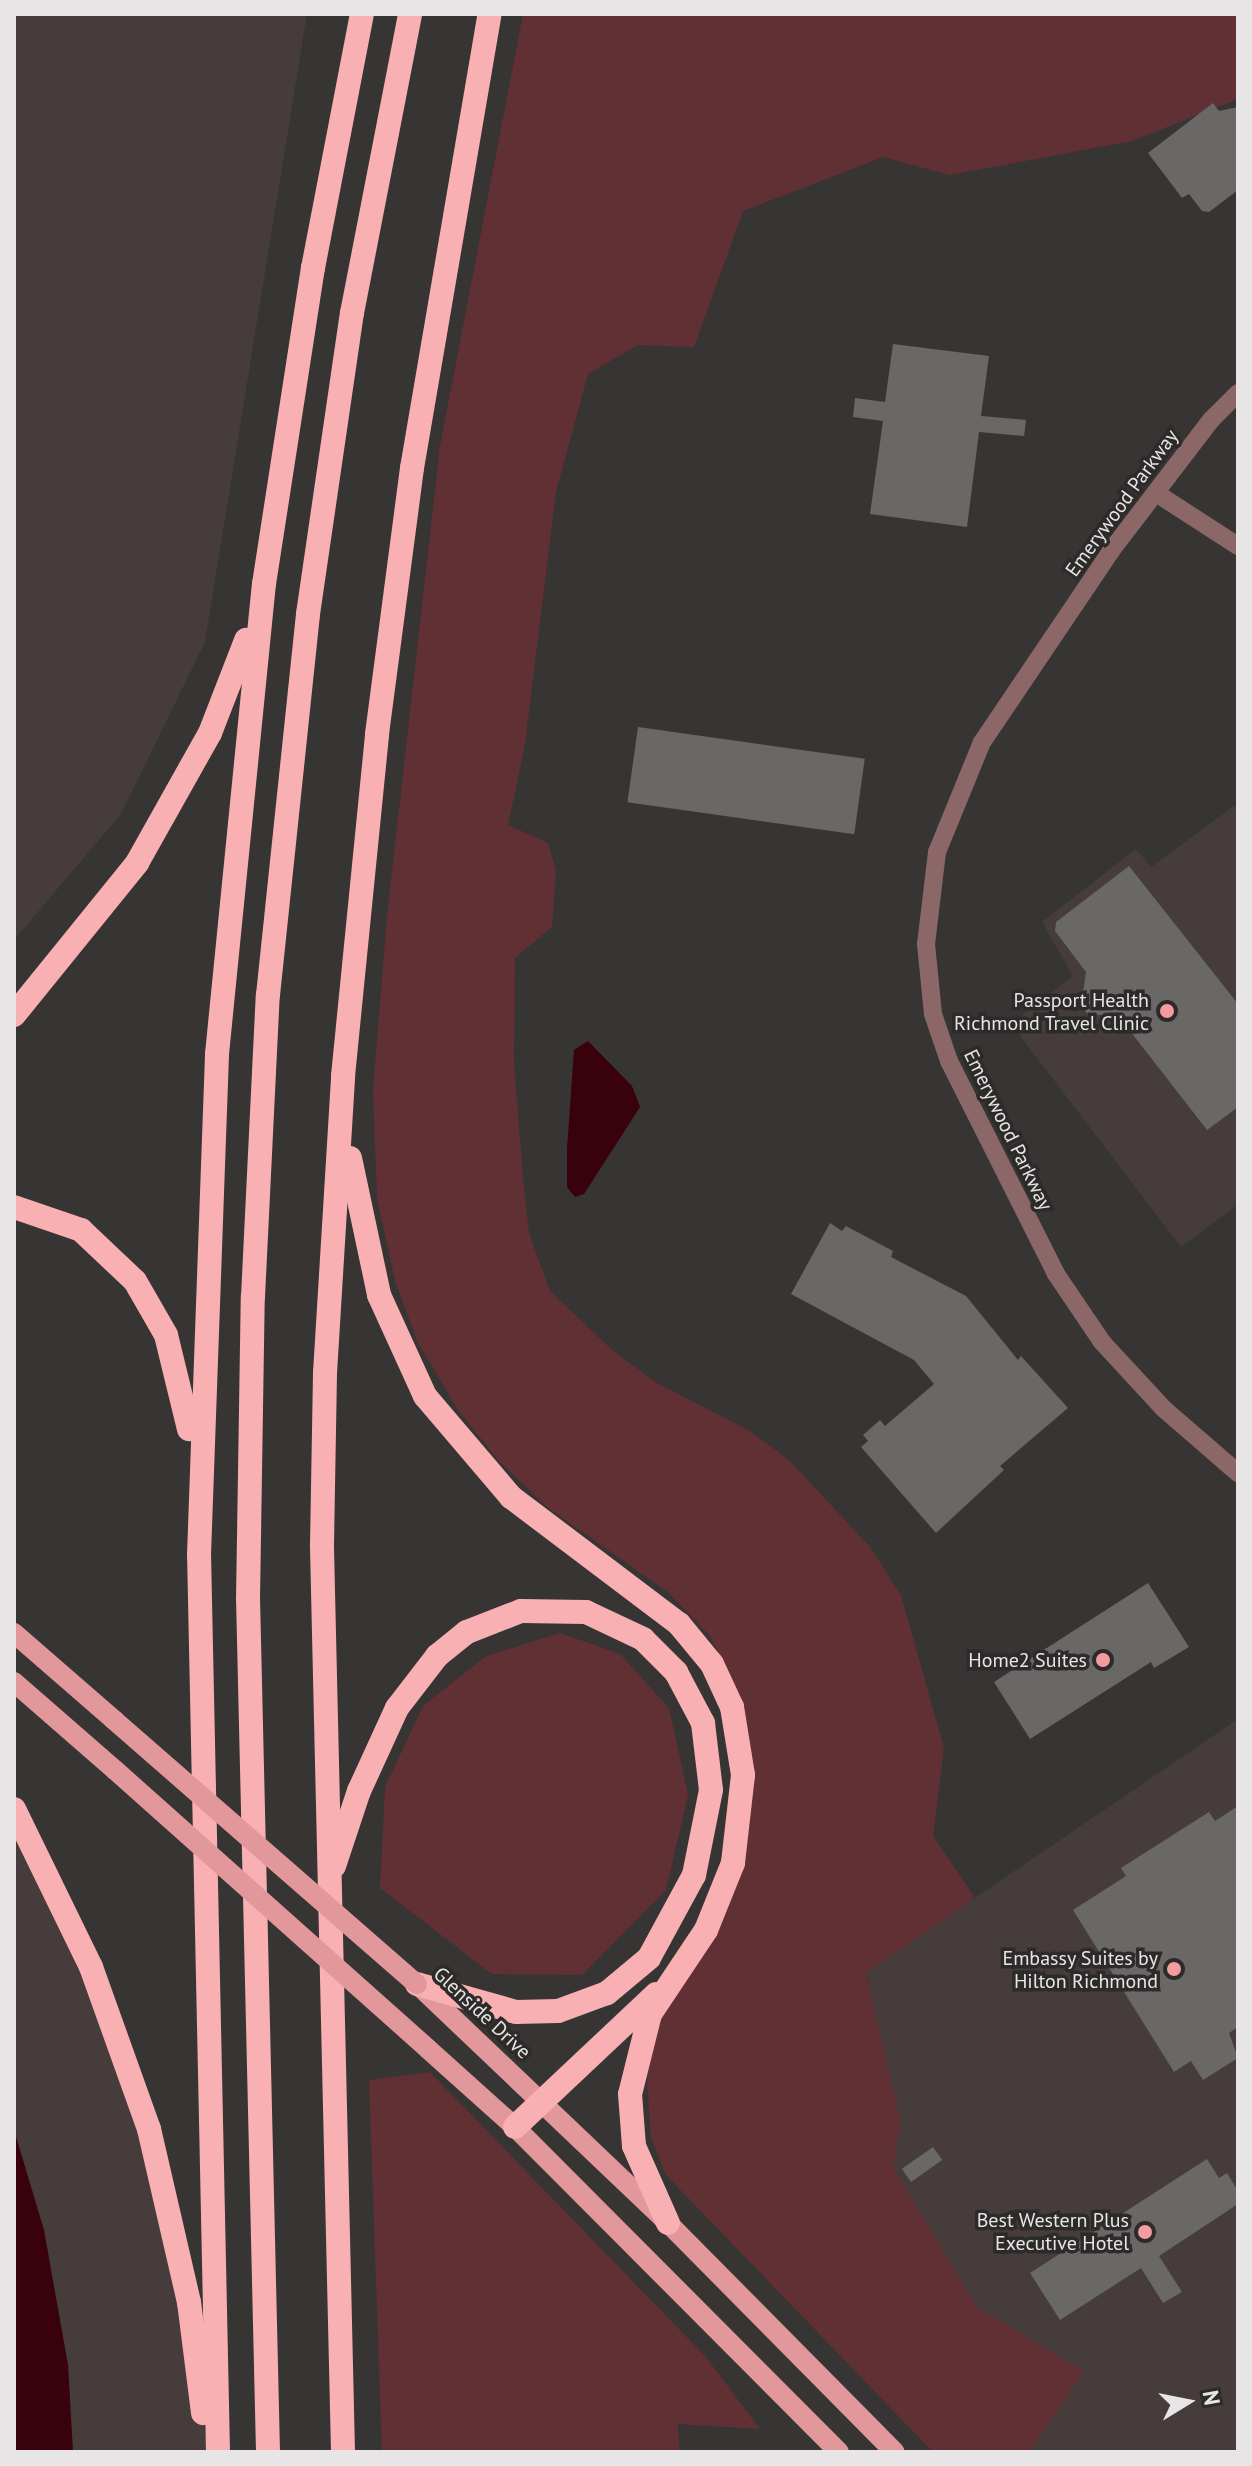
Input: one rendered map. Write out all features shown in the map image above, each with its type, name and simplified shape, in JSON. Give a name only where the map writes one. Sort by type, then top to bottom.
[{"type":"highway","points":[[218,2452],[199,1555],[217,1054],[264,584],[313,268],[362,14]]},
{"type":"highway","points":[[268,2452],[248,1600],[253,1297],[268,995],[308,614],[352,313],[410,14]]},
{"type":"highway","points":[[343,2452],[329,1883],[323,1442],[343,1076],[377,734],[412,468],[490,14]]},
{"type":"highway","points":[[14,1015],[92,923],[175,800],[237,668],[264,584]]},
{"type":"highway","points":[[343,1076],[353,1184],[369,1260],[390,1326],[425,1396],[511,1497],[679,1624],[712,1664],[732,1707],[743,1775],[733,1863],[706,1930],[669,1982],[638,2049],[630,2107],[634,2146],[668,2223]]},
{"type":"highway","points":[[14,1207],[81,1230],[119,1262],[152,1305],[185,1397],[199,1555]]},
{"type":"highway","points":[[329,1883],[359,1791],[397,1708],[437,1656],[467,1632],[521,1611],[586,1612],[643,1639],[676,1672],[703,1723],[711,1790],[694,1875],[671,1926],[649,1958],[607,1993],[558,2011],[505,2010],[417,1984]]},
{"type":"highway","points":[[14,1809],[91,1967],[149,2129],[189,2302],[207,2452]]},
{"type":"highway","points":[[515,2127],[669,1982]]},
{"type":"main road","name":"Glenside Drive","points":[[14,1633],[417,1984],[668,2223],[895,2452]]},
{"type":"main road","points":[[14,1682],[515,2127],[839,2452]]},
{"type":"street","name":"Emerywood Parkway","points":[[1238,393],[1156,493],[999,717],[963,777],[932,878],[926,944],[929,984],[949,1061],[1056,1274],[1102,1342],[1164,1409],[1238,1473]]},
{"type":"street","points":[[1156,493],[1238,546]]},
{"type":"shaded area","points":[[14,14],[307,14],[205,642],[121,814],[14,940]]},
{"type":"shaded area","points":[[523,14],[1238,14],[1238,99],[1132,141],[950,175],[883,157],[743,211],[694,347],[638,345],[588,374],[556,492],[525,744],[508,825],[548,843],[556,871],[552,927],[515,958],[514,1062],[523,1178],[529,1233],[550,1291],[613,1351],[657,1383],[750,1431],[789,1460],[870,1547],[901,1595],[944,1748],[933,1836],[975,1898],[866,1973],[901,2124],[893,2167],[977,2307],[1084,2371],[1030,2452],[933,2452],[665,2174],[651,2137],[647,2082],[653,2043],[664,2008],[744,1861],[744,1704],[710,1636],[669,1593],[547,1507],[498,1460],[458,1410],[418,1343],[395,1281],[377,1198],[373,1090],[387,916],[440,446]]},
{"type":"shaded area","points":[[1238,803],[1238,1204],[1181,1247],[1011,1024],[1073,976],[1042,922],[1136,849],[1151,867]]},
{"type":"shaded area","points":[[588,1041],[632,1086],[640,1107],[584,1194],[575,1197],[567,1187],[574,1050]]},
{"type":"shaded area","points":[[560,1633],[620,1654],[669,1708],[688,1795],[666,1890],[582,1975],[492,1974],[380,1888],[385,1787],[423,1706],[486,1656]]},
{"type":"shaded area","points":[[1238,1719],[1238,2452],[1030,2452],[1083,2371],[977,2307],[893,2167],[901,2124],[866,1972]]},
{"type":"shaded area","points":[[14,1809],[123,2047],[198,2366],[207,2452],[14,2452]]},
{"type":"shaded area","points":[[430,2072],[706,2357],[760,2429],[678,2424],[680,2452],[382,2452],[369,2080]]},
{"type":"shaded area","points":[[14,2130],[44,2230],[68,2365],[73,2452],[14,2452]]},
{"type":"building","points":[[1213,103],[1219,111],[1238,107],[1238,190],[1209,212],[1202,211],[1189,194],[1182,198],[1148,153]]},
{"type":"building","points":[[893,344],[989,356],[981,416],[1026,420],[1024,436],[979,432],[967,527],[870,514],[883,421],[853,417],[855,398],[885,402]]},
{"type":"building","points":[[638,727],[865,759],[854,834],[627,802]]},
{"type":"building","points":[[1129,866],[1238,1004],[1238,1107],[1207,1130],[1120,1018],[1087,1013],[1081,1007],[1086,972],[1055,931],[1056,922]]},
{"type":"building","points":[[830,1223],[842,1231],[846,1226],[893,1251],[891,1257],[966,1296],[1018,1360],[1021,1356],[1068,1408],[1000,1466],[1004,1470],[936,1533],[861,1447],[868,1441],[863,1435],[880,1420],[885,1426],[934,1384],[914,1360],[791,1294]]},
{"type":"building","name":"Home2 Suites","points":[[1148,1583],[1189,1647],[1154,1668],[1151,1662],[1030,1739],[994,1682]]},
{"type":"building","name":"Embassy Suites by Hilton Richmond","points":[[1238,1806],[1238,2027],[1229,2033],[1238,2058],[1203,2080],[1191,2061],[1174,2072],[1073,1910],[1126,1876],[1121,1868],[1209,1812],[1215,1821]]},
{"type":"building","points":[[933,2147],[942,2160],[911,2182],[902,2169]]},
{"type":"building","name":"Best Western Plus Executive Hotel","points":[[1207,2159],[1219,2178],[1227,2173],[1238,2191],[1238,2204],[1159,2256],[1182,2292],[1163,2303],[1141,2268],[1060,2320],[1030,2273]]},
{"type":"place","name":"Passport Health Richmond Travel Clinic","points":[[1167,1011]]},
{"type":"place","name":"Home2 Suites","points":[[1103,1660]]},
{"type":"place","name":"Embassy Suites by Hilton Richmond","points":[[1174,1969]]},
{"type":"place","name":"Best Western Plus Executive Hotel","points":[[1145,2232]]}]
